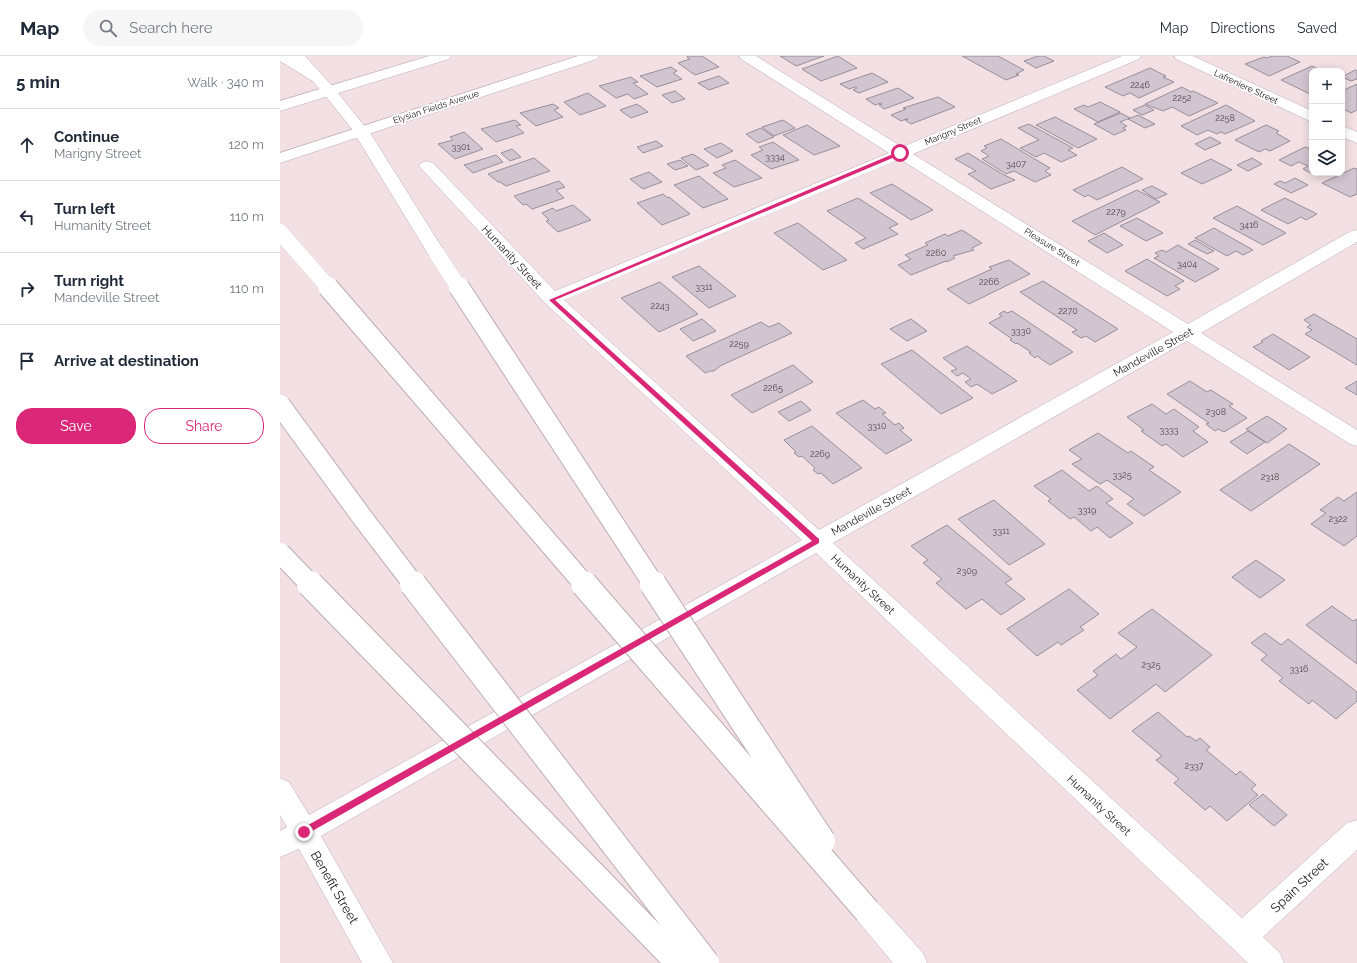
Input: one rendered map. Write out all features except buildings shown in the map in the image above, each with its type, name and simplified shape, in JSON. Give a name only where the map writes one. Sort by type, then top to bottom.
[{"type":"main road","points":[[281,56],[316,77]]},
{"type":"main road","points":[[297,56],[329,91],[361,131],[437,254],[867,911]]},
{"type":"main road","points":[[280,106],[444,56]]},
{"type":"main road","name":"Elysian Fields Avenue","points":[[280,158],[592,56]]},
{"type":"main road","name":"Pleasure Street","points":[[746,56],[1357,439]]},
{"type":"main road","name":"Marigny Street","points":[[552,300],[1134,56]]},
{"type":"main road","name":"Lafreniere Street","points":[[1181,56],[1309,116]]},
{"type":"main road","points":[[1345,132],[1357,138]]},
{"type":"main road","name":"Humanity Street","points":[[427,166],[552,300],[817,541],[1269,963]]},
{"type":"main road","points":[[280,232],[912,963]]},
{"type":"main road","name":"Mandeville Street","points":[[280,845],[1357,235]]},
{"type":"main road","points":[[280,405],[362,517],[706,963]]},
{"type":"main road","points":[[280,553],[679,963]]},
{"type":"main road","name":"Benefit Street","points":[[280,790],[378,963]]},
{"type":"main road","name":"Spain Street","points":[[1241,938],[1357,832]]},
{"type":"route","points":[[304,832],[817,541],[552,300],[900,153]]}]
